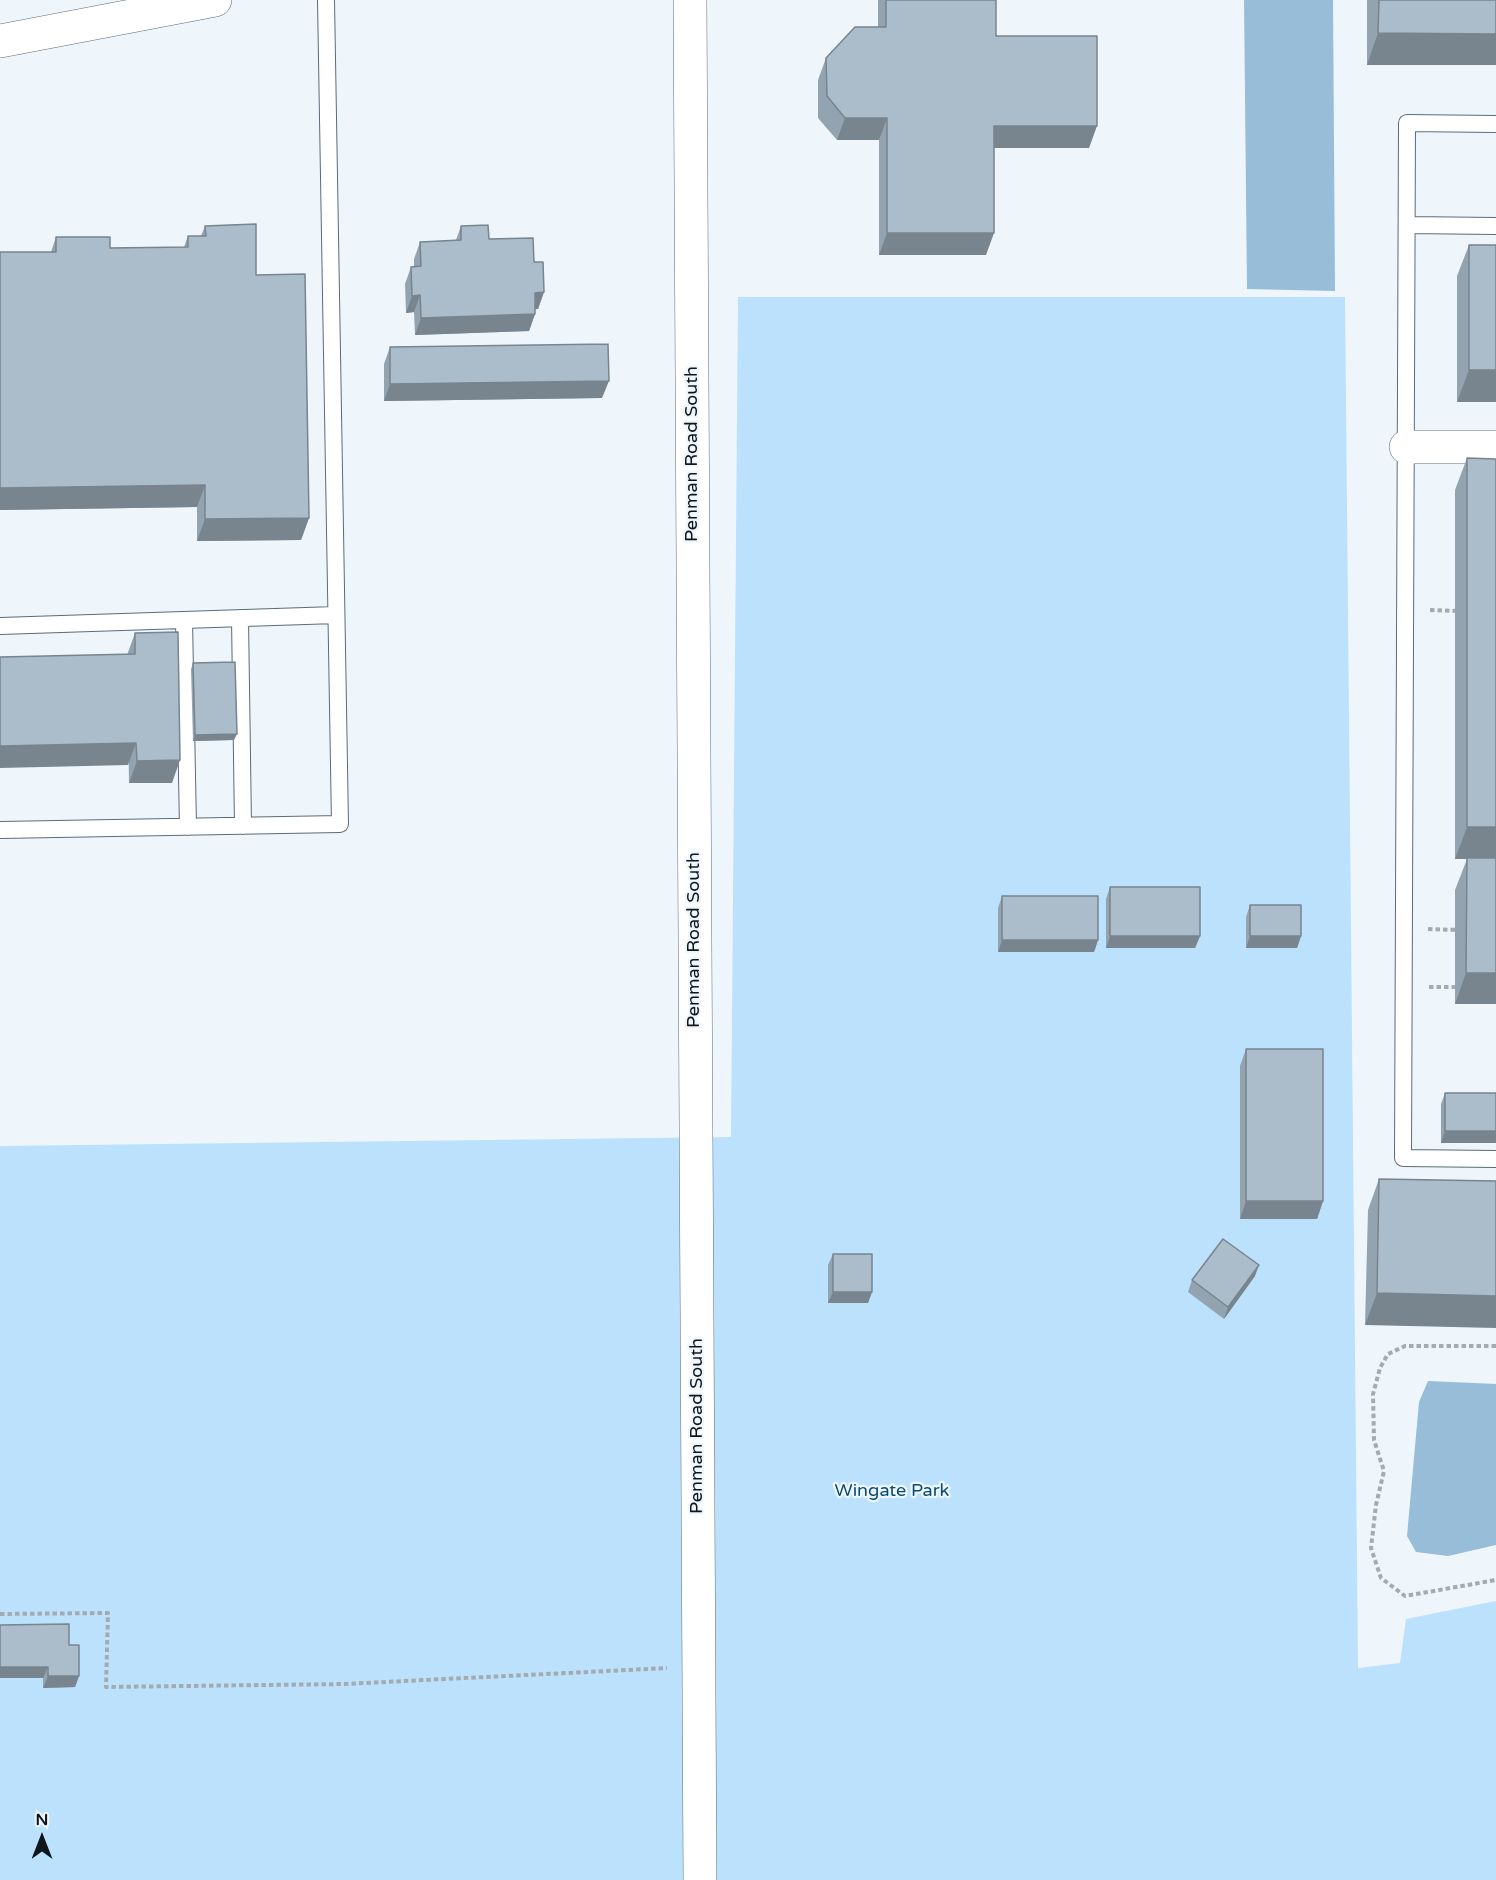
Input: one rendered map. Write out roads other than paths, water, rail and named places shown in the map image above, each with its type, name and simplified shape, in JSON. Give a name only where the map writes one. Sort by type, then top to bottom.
[{"type":"street","points":[[0,41],[215,0]]},
{"type":"street","name":"Penman Road South","points":[[690,0],[700,1880]]},
{"type":"street","points":[[1406,447],[1496,447]]},
{"type":"lane","points":[[0,830],[340,825],[326,0]]},
{"type":"lane","points":[[1496,124],[1407,123],[1403,1158],[1496,1159]]},
{"type":"lane","points":[[1407,225],[1496,226]]},
{"type":"lane","points":[[0,626],[336,615]]},
{"type":"lane","points":[[240,618],[243,826]]},
{"type":"lane","points":[[184,620],[188,827]]},
{"type":"park label","name":"Wingate Park","points":[[892,1491]]}]
